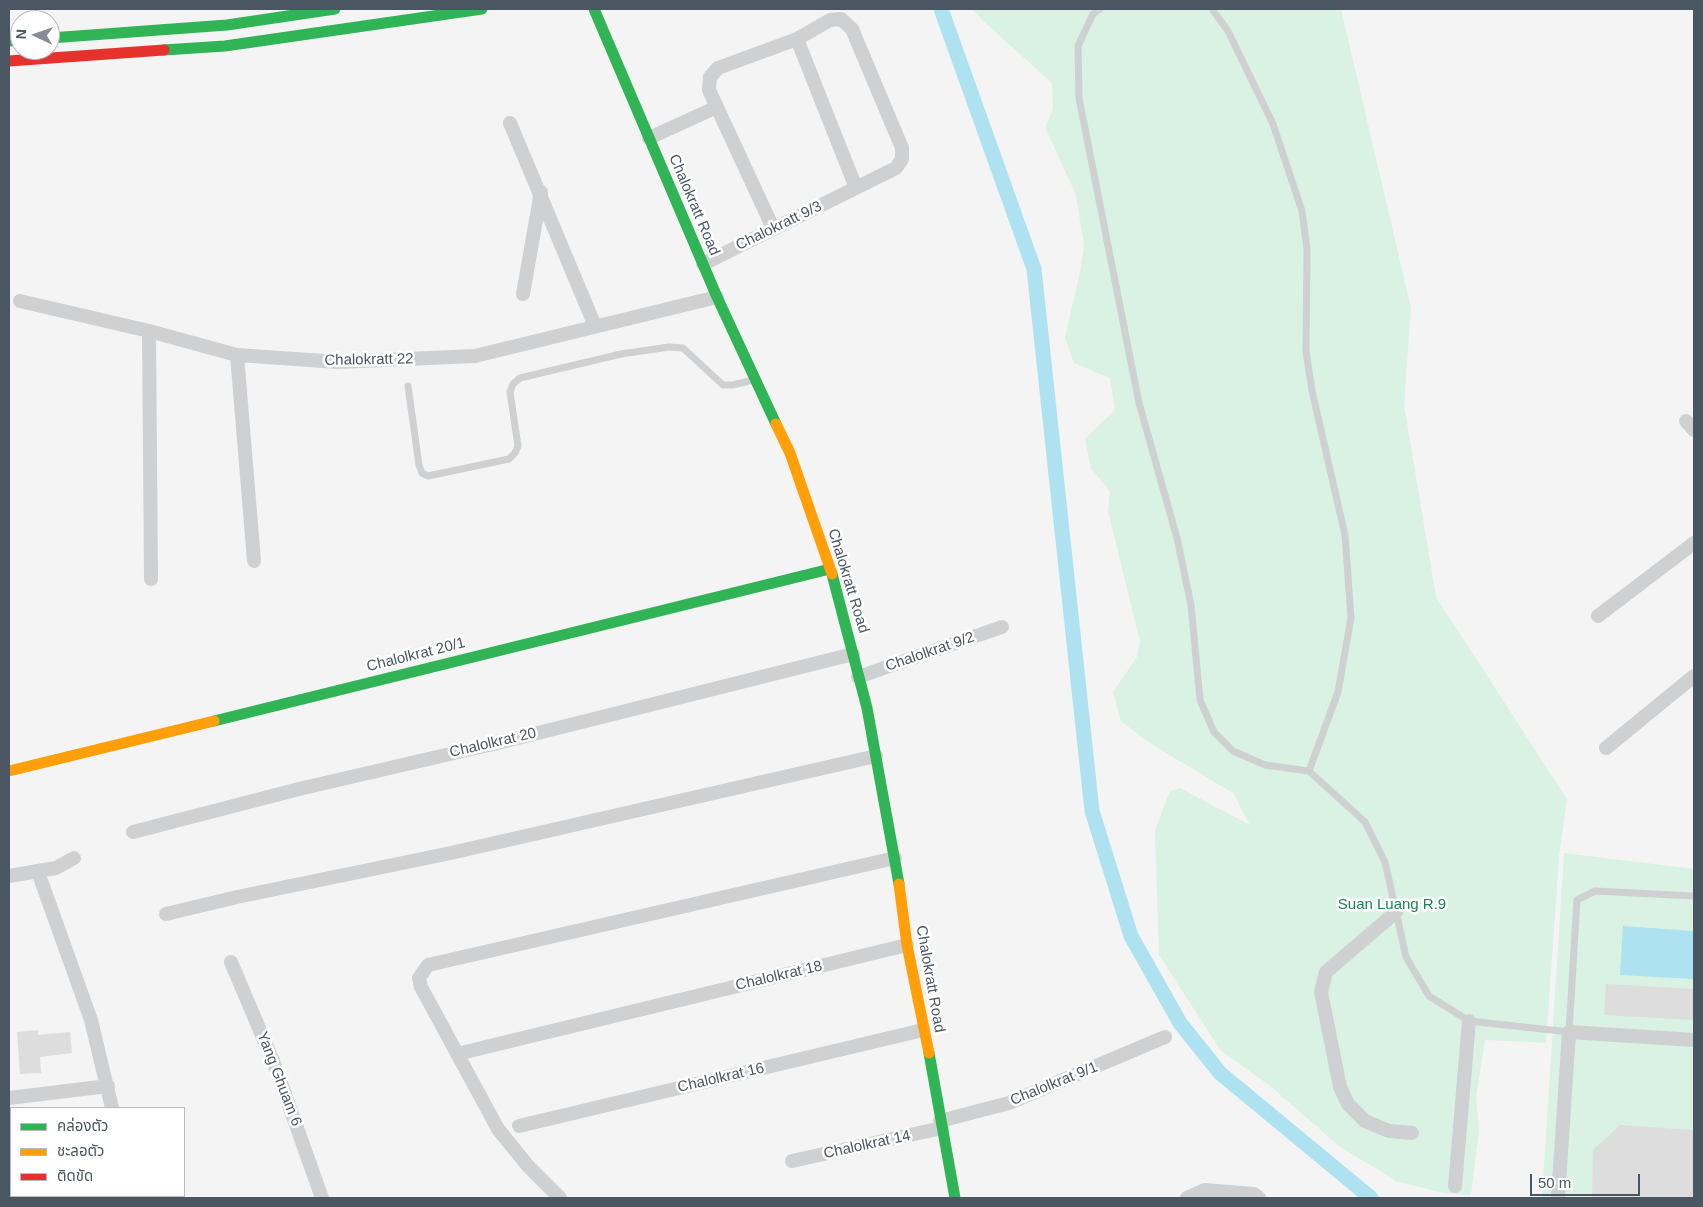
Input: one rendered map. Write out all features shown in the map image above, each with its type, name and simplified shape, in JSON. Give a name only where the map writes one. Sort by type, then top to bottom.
[{"type":"street","points":[[60,37],[227,25],[335,9]]},
{"type":"street","points":[[9,61],[225,46],[482,9]]},
{"type":"street","name":"Chalokratt Road","points":[[594,9],[717,297],[790,453],[830,568],[867,708],[894,858],[907,946],[923,1030],[934,1073],[941,1124],[955,1198]]},
{"type":"street","name":"Chalokratt 9/3","points":[[703,264],[896,168],[902,159],[902,148],[852,29],[847,23],[837,18],[830,20],[797,39]]},
{"type":"street","points":[[773,228],[709,90],[710,78],[718,68],[797,39],[856,188]]},
{"type":"street","points":[[649,138],[717,107]]},
{"type":"street","points":[[510,123],[541,192],[595,326]]},
{"type":"street","points":[[524,294],[541,192]]},
{"type":"street","name":"Chalokratt 22","points":[[20,301],[149,331],[237,355],[338,362],[466,357],[717,297]]},
{"type":"street","points":[[149,331],[150,579]]},
{"type":"street","points":[[237,355],[254,561]]},
{"type":"street","points":[[1598,616],[1694,544]]},
{"type":"street","name":"Chalolkrat 20/1","points":[[9,771],[830,568]]},
{"type":"street","name":"Chalolkrat 9/2","points":[[858,677],[1002,627]]},
{"type":"street","name":"Chalolkrat 20","points":[[133,832],[299,789],[506,741],[853,654]]},
{"type":"street","points":[[1606,748],[1694,676]]},
{"type":"street","points":[[166,914],[237,897],[452,853],[876,756]]},
{"type":"street","points":[[9,876],[56,868],[74,858]]},
{"type":"street","points":[[560,1198],[528,1166],[498,1128],[421,988],[419,978],[428,965],[894,858]]},
{"type":"street","points":[[38,872],[91,1020],[112,1107]]},
{"type":"street","points":[[1396,912],[1326,972],[1321,992],[1340,1087],[1348,1104],[1365,1122],[1389,1130],[1412,1133]]},
{"type":"street","name":"Chalolkrat 18","points":[[457,1054],[650,1006],[907,946]]},
{"type":"street","name":"Yang Ghuam 6","points":[[231,962],[275,1066],[322,1198]]},
{"type":"street","points":[[1455,1186],[1469,1021]]},
{"type":"street","name":"Chalolkrat 16","points":[[519,1126],[923,1030]]},
{"type":"street","points":[[1558,1198],[1568,1032],[1694,1040]]},
{"type":"street","name":"Chalolkrat 9/1","points":[[941,1124],[1009,1103],[1165,1037]]},
{"type":"street","points":[[9,1098],[108,1086]]},
{"type":"street","name":"Chalolkrat 14","points":[[792,1161],[941,1124]]},
{"type":"street","points":[[1187,1198],[1205,1190],[1254,1194],[1259,1198]]},
{"type":"lane","points":[[1100,9],[1093,14],[1078,46],[1079,98],[1139,402],[1177,538],[1191,605],[1200,700],[1214,732],[1233,751],[1265,765],[1309,771],[1365,822],[1385,862],[1406,956],[1429,996],[1469,1021],[1568,1032],[1577,900],[1594,891],[1694,896]]},
{"type":"lane","points":[[1212,9],[1228,31],[1273,124],[1302,211],[1306,249],[1306,351],[1312,390],[1345,535],[1352,618],[1338,692],[1309,771]]},
{"type":"lane","points":[[408,386],[419,465],[422,473],[428,476],[509,459],[515,454],[518,446],[510,392],[513,384],[520,378],[621,354],[669,347],[684,348],[723,385],[733,385],[756,379]]},
{"type":"green space","name":"Suan Luang R.9","points":[[973,9],[1341,9],[1411,308],[1404,405],[1436,597],[1567,799],[1559,856],[1546,1043],[1485,1040],[1476,1098],[1479,1130],[1471,1195],[1443,1193],[1396,1181],[1339,1146],[1269,1085],[1221,1051],[1159,955],[1155,830],[1170,791],[1180,788],[1250,825],[1233,793],[1148,742],[1121,721],[1113,692],[1137,657],[1140,642],[1108,511],[1110,491],[1091,468],[1085,439],[1115,410],[1110,378],[1074,363],[1065,338],[1084,245],[1076,195],[1045,127],[1053,109],[1052,83],[982,20]]},
{"type":"green space","points":[[1564,853],[1694,869],[1694,1198],[1542,1198]]},
{"type":"water","points":[[1623,926],[1694,931],[1694,979],[1620,975]]},
{"type":"building","points":[[1606,984],[1694,989],[1694,1020],[1604,1015]]},
{"type":"building","points":[[38,1030],[38,1035],[70,1032],[72,1053],[40,1057],[41,1073],[20,1074],[17,1032]]},
{"type":"building","points":[[1620,1125],[1694,1130],[1694,1198],[1592,1198],[1593,1150]]},
{"type":"waterway","points":[[941,9],[1034,269],[1092,811],[1131,936],[1180,1023],[1220,1073],[1371,1198]]},
{"type":"traffic: fast","points":[[60,37],[227,25],[335,9]]},
{"type":"traffic: fast","points":[[164,50],[225,46],[482,9]]},
{"type":"traffic: fast","points":[[594,9],[717,297],[776,424]]},
{"type":"traffic: fast","points":[[214,721],[830,569]]},
{"type":"traffic: fast","points":[[832,574],[867,708],[899,884]]},
{"type":"traffic: fast","points":[[929,1053],[955,1198]]},
{"type":"traffic: slow","points":[[776,424],[790,453],[832,574]]},
{"type":"traffic: slow","points":[[9,771],[214,721]]},
{"type":"traffic: slow","points":[[899,884],[907,945],[929,1053]]},
{"type":"traffic: jam","points":[[9,61],[164,50]]}]
